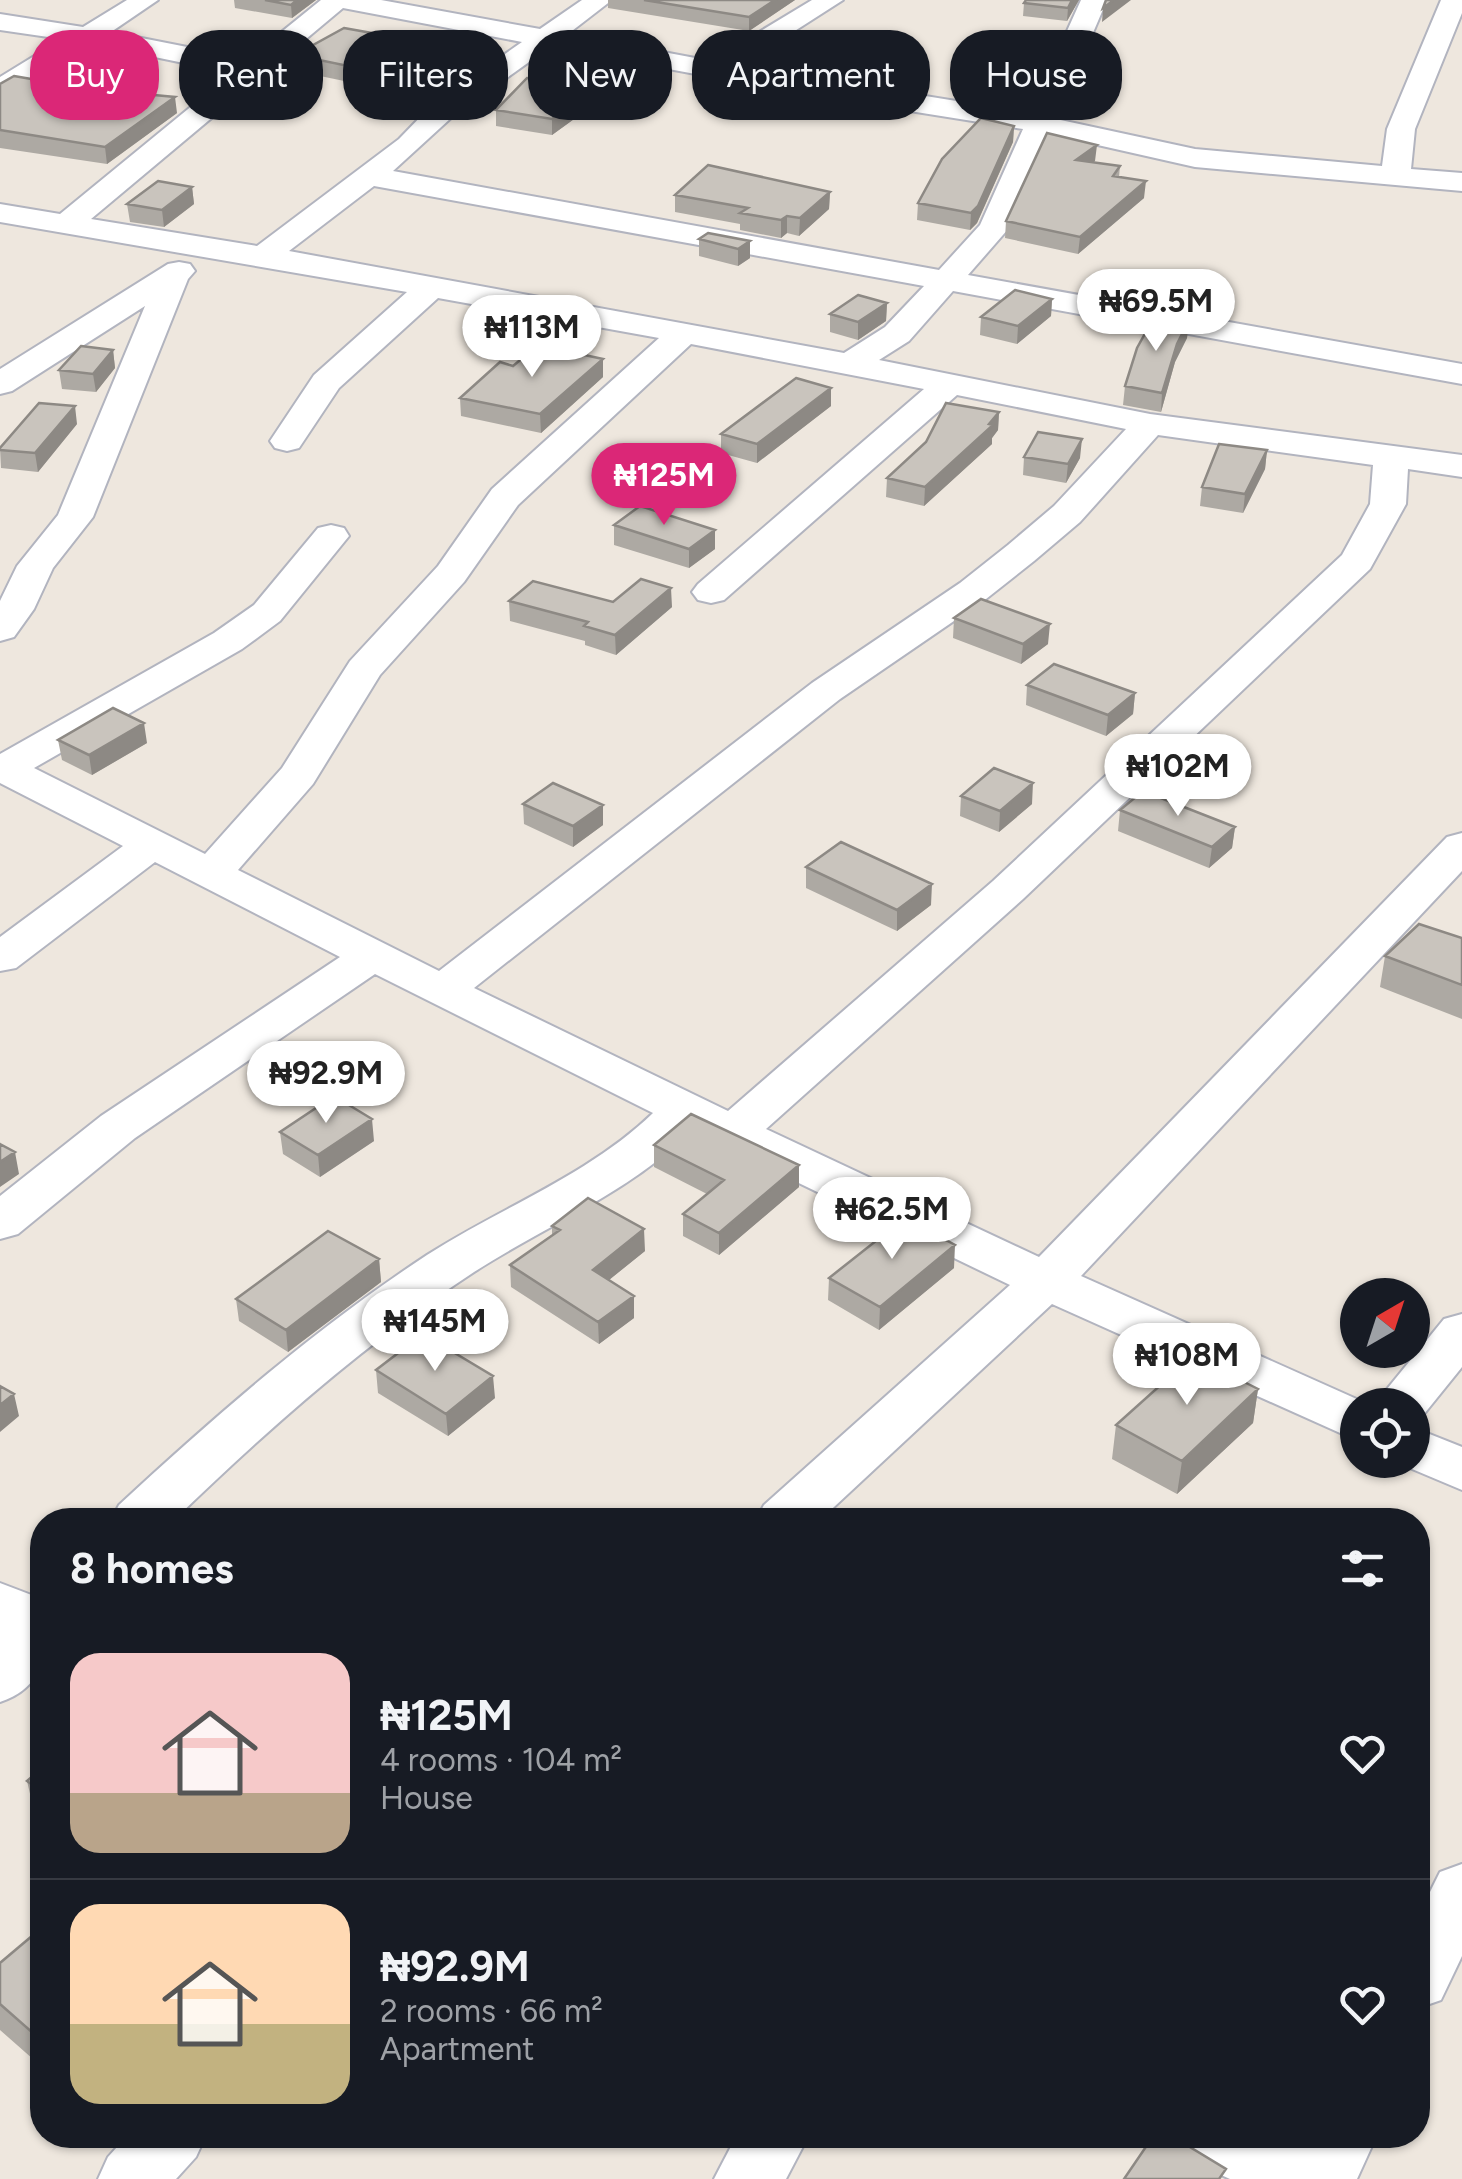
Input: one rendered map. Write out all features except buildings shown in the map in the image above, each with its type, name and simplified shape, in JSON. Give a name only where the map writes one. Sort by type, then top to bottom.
[{"type":"street","points":[[95,30],[146,0]]},
{"type":"street","points":[[299,30],[338,0],[528,33]]},
{"type":"street","points":[[553,30],[599,0]]},
{"type":"street","points":[[780,30],[830,0]]},
{"type":"street","points":[[849,364],[898,334],[951,280],[994,228],[1094,0]]},
{"type":"street","points":[[1396,175],[1401,129],[1454,0]]},
{"type":"street","points":[[0,22],[53,30]]},
{"type":"street","points":[[264,256],[409,145],[441,112],[528,48]]},
{"type":"street","points":[[0,88],[30,70]]},
{"type":"street","points":[[930,105],[1037,123],[1195,158],[1462,182]]},
{"type":"street","points":[[65,225],[193,120]]},
{"type":"street","points":[[369,176],[1462,374]]},
{"type":"street","points":[[8,222],[65,225],[208,246],[849,364],[1150,424],[1462,466]]},
{"type":"street","points":[[0,384],[174,276],[208,246]]},
{"type":"street","points":[[0,628],[15,610],[36,566],[75,517],[174,276]]},
{"type":"street","points":[[287,441],[326,382],[432,287]]},
{"type":"street","points":[[211,874],[298,775],[364,669],[451,574],[505,496],[684,333]]},
{"type":"street","points":[[711,592],[950,384]]},
{"type":"street","points":[[442,991],[826,691],[973,591],[1021,553],[1067,514],[1150,424]]},
{"type":"street","points":[[733,1132],[1008,890],[1357,560],[1388,504],[1391,457]]},
{"type":"street","points":[[10,783],[267,613],[332,536]]},
{"type":"street","points":[[10,783],[152,844],[733,1132],[1340,1414]]},
{"type":"street","points":[[0,958],[152,844]]},
{"type":"street","points":[[797,1508],[1046,1280],[1462,846]]},
{"type":"street","points":[[0,1222],[118,1127],[372,955]]},
{"type":"street","points":[[152,1508],[220,1443],[318,1360],[457,1259],[607,1176],[654,1144],[686,1109]]},
{"type":"street","points":[[1415,1388],[1462,1332]]},
{"type":"street","points":[[1430,1456],[1462,1470]]},
{"type":"street","points":[[0,1605],[30,1618]]},
{"type":"street","points":[[0,1679],[30,1639]]},
{"type":"street","points":[[1430,1956],[1462,1891]]},
{"type":"street","points":[[132,2179],[160,2148]]},
{"type":"street","points":[[748,2179],[767,2148]]},
{"type":"street","points":[[1234,2148],[1303,2179]]},
{"type":"street","points":[[1322,2179],[1337,2148]]}]
